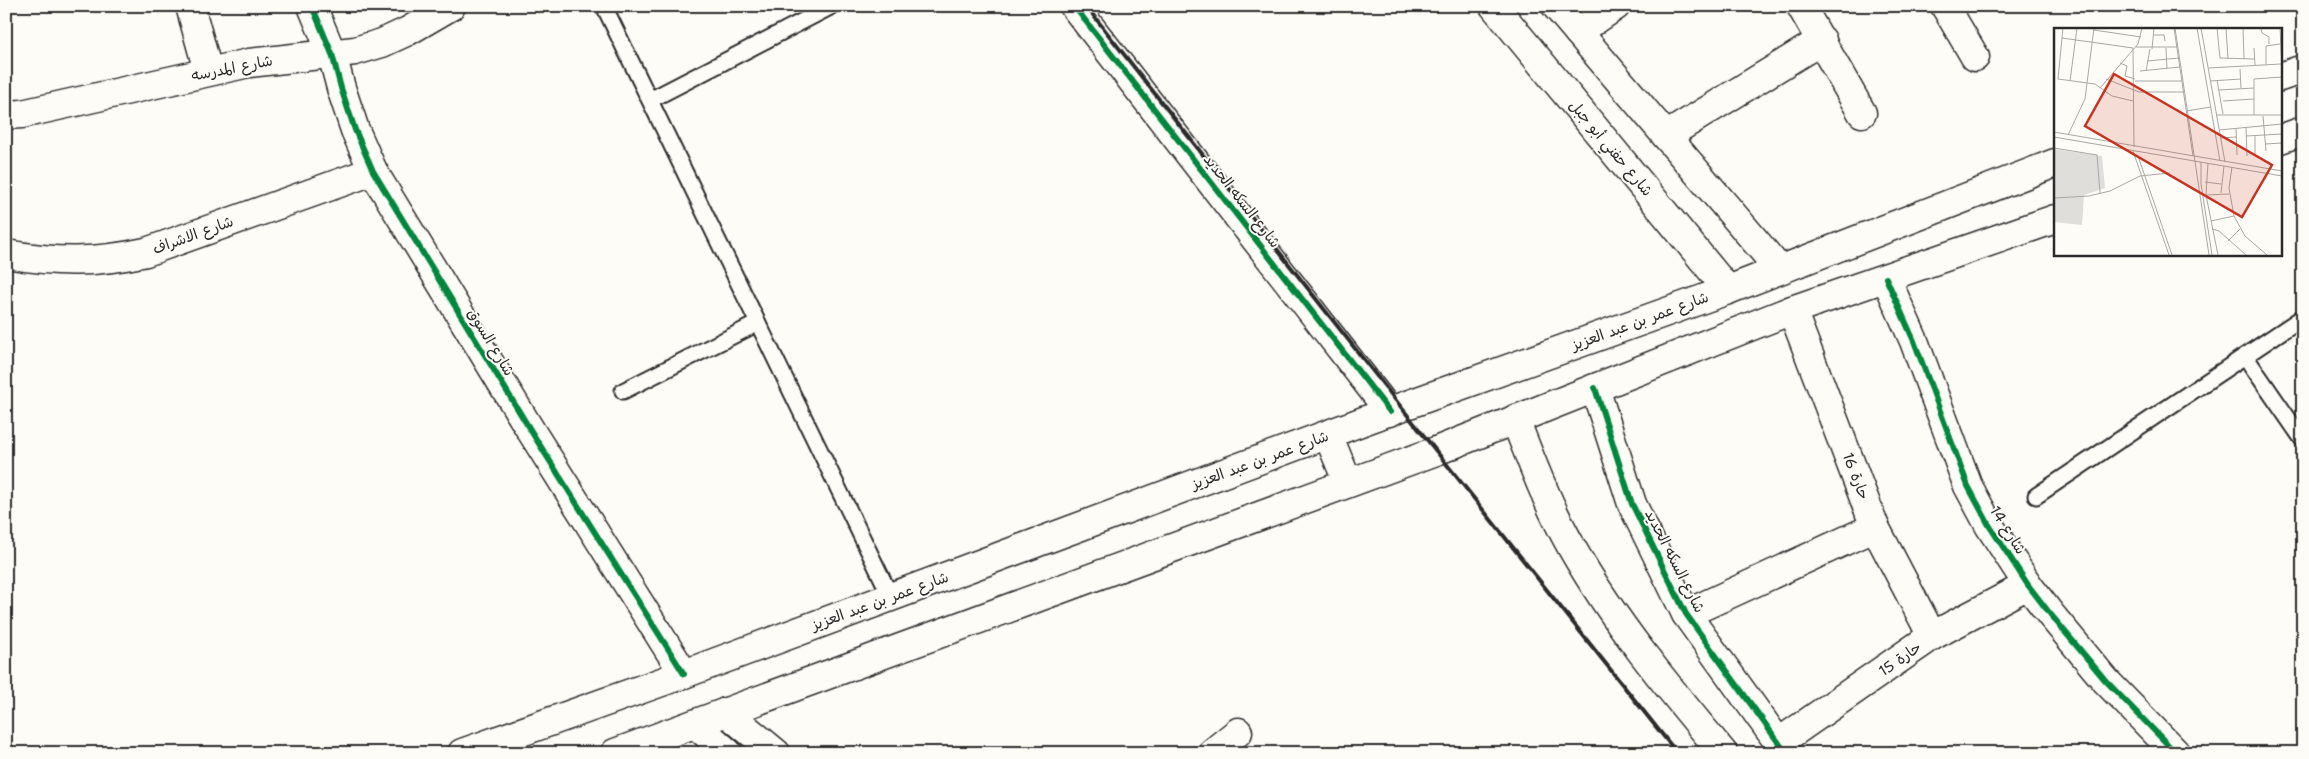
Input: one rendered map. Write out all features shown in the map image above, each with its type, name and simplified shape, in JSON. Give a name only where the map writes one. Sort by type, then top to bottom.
[{"type":"street","points":[[190,6],[208,71]]},
{"type":"street","name":"شارع السوق","points":[[312,6],[332,54],[355,130],[373,170],[531,431],[684,674]]},
{"type":"street","name":"شارع المدرسه","points":[[6,115],[22,114],[208,71],[291,57],[355,51],[382,43],[408,32],[451,6]]},
{"type":"street","name":"شارع السكه الحديد","points":[[1074,6],[1390,412]]},
{"type":"street","name":"شارع حفني أبو جبل","points":[[1494,6],[1728,290]]},
{"type":"street","points":[[1556,6],[1780,270]]},
{"type":"street","points":[[1578,32],[1616,6]]},
{"type":"street","points":[[1801,6],[1862,113]]},
{"type":"street","points":[[1945,6],[1975,57]]},
{"type":"street","points":[[1666,136],[1822,40]]},
{"type":"street","points":[[2282,76],[2303,69]]},
{"type":"street","name":"شارع عمر بن عبد العزيز","points":[[462,753],[684,674],[1390,412],[1728,290],[2054,163]]},
{"type":"street","name":"شارع الاشراف","points":[[6,254],[38,260],[74,262],[111,260],[137,254],[373,170]]},
{"type":"street","points":[[615,753],[1348,483],[1792,310],[2054,219]]},
{"type":"street","name":"شارع 14","points":[[1886,278],[1924,366],[1968,486],[1989,524],[2028,585],[2106,681],[2176,753]]},
{"type":"street","name":"حارة 16","points":[[1792,310],[1875,527],[1932,636]]},
{"type":"street","name":"شارع السكه الحديد","points":[[1595,388],[1632,504],[1686,614],[1782,748]]},
{"type":"street","points":[[1515,419],[1540,485],[1571,547],[1608,607],[1649,663],[1723,753]]},
{"type":"street","points":[[1328,435],[1348,483]]},
{"type":"street","points":[[1686,614],[1875,527]]},
{"type":"street","name":"حارة 15","points":[[1782,748],[1932,636],[2028,585]]},
{"type":"street","points":[[726,712],[776,753]]},
{"type":"street","points":[[695,724],[728,753]]},
{"type":"street","points":[[1212,753],[1238,732]]},
{"type":"lane","points":[[604,6],[891,597]]},
{"type":"lane","points":[[650,100],[830,7]]},
{"type":"lane","points":[[2036,496],[2303,317]]},
{"type":"lane","points":[[623,391],[758,322]]},
{"type":"lane","points":[[2245,356],[2303,440]]},
{"type":"railway","points":[[1086,6],[1401,407],[1677,753]]},
{"type":"cycle path","points":[[312,6],[332,54],[355,130],[373,171],[531,431],[684,674]]},
{"type":"cycle path","points":[[1074,6],[1390,412]]},
{"type":"cycle path","points":[[1886,278],[1914,341],[1968,486],[1989,525],[2028,585],[2051,615],[2106,681],[2176,753]]},
{"type":"cycle path","points":[[1595,388],[1632,504],[1686,614],[1786,753]]}]
